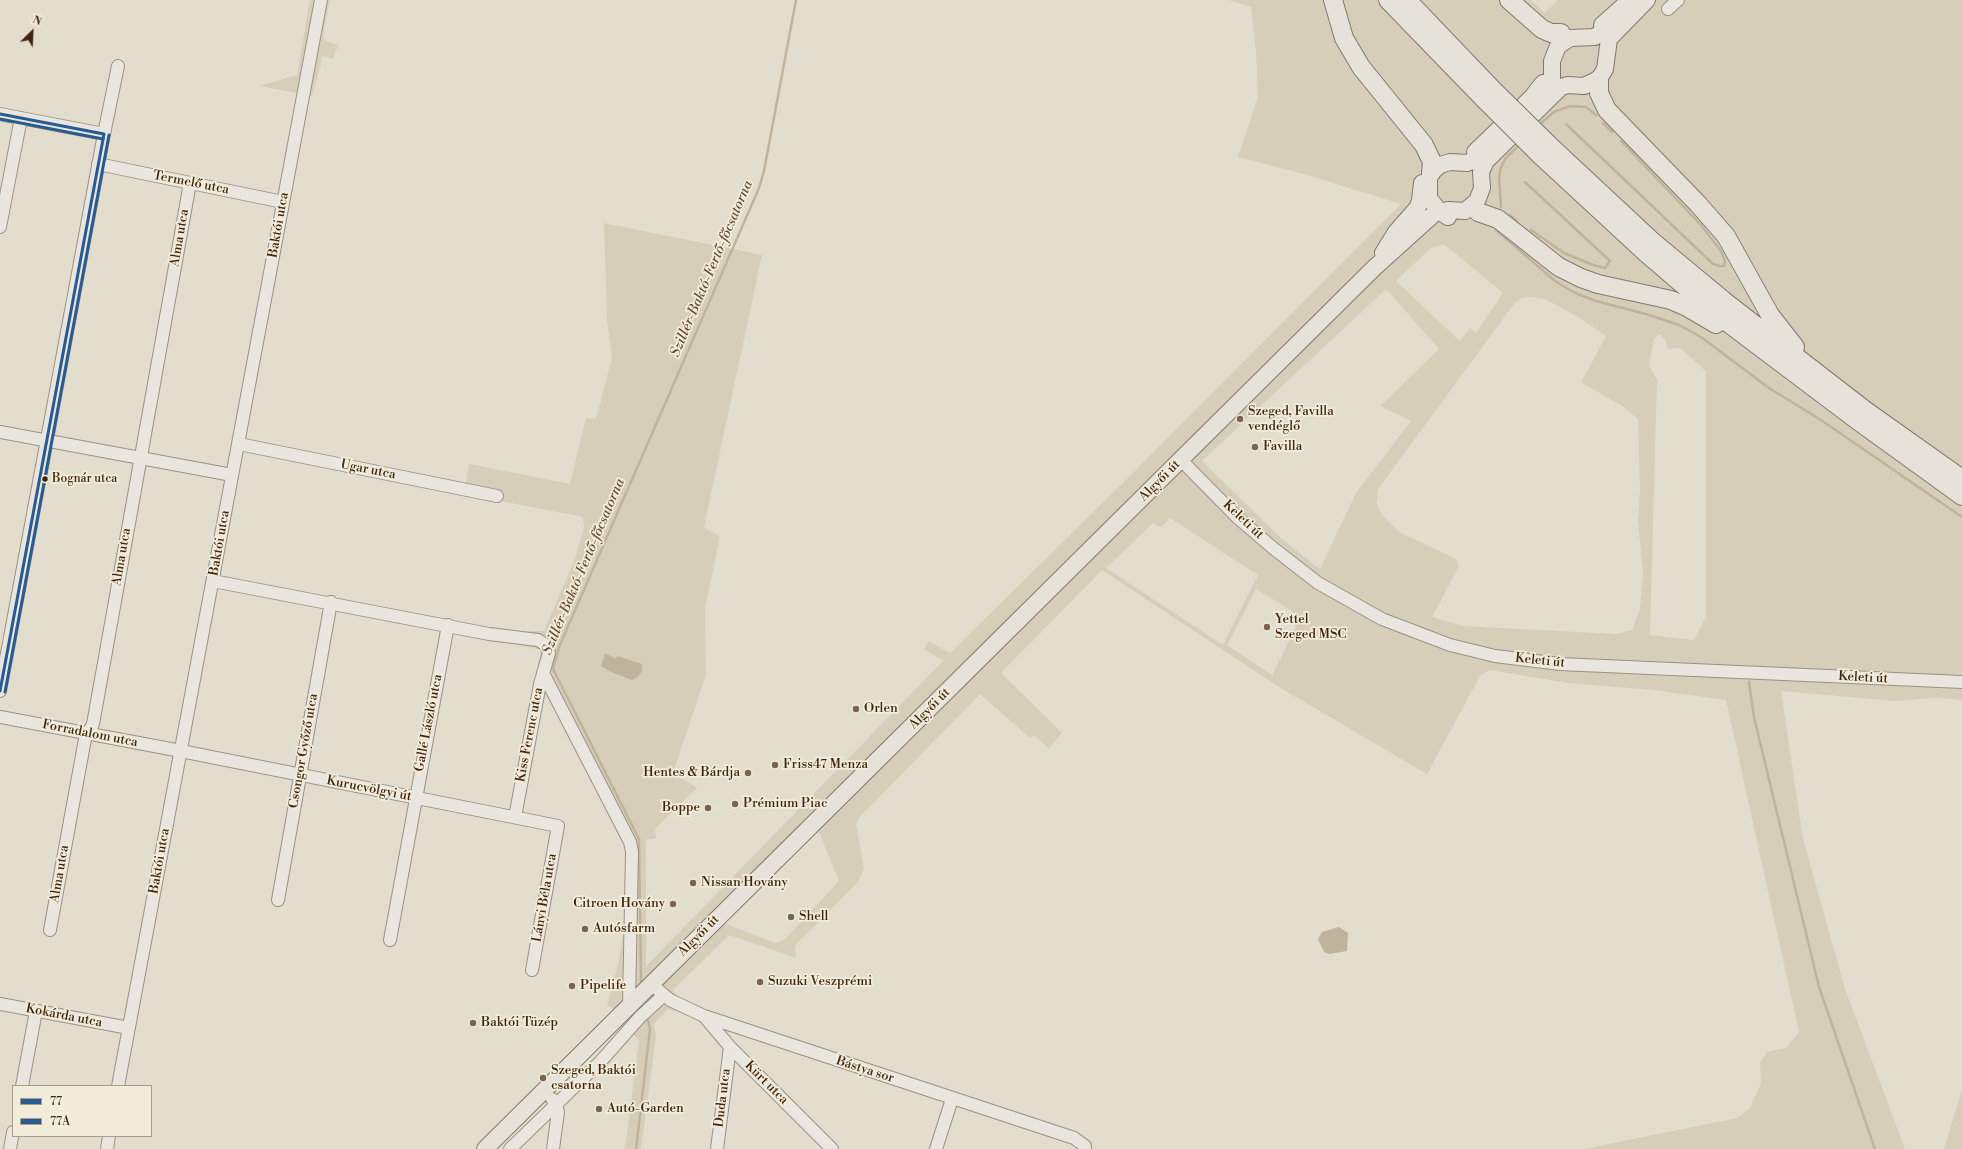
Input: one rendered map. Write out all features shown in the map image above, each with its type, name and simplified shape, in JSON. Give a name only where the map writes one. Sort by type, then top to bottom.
[{"type":"highway","points":[[1333,0],[1344,38],[1361,67],[1424,145],[1431,168]]},
{"type":"highway","points":[[1388,0],[1490,95],[1646,253],[1724,319],[1775,359],[1856,420],[1962,496]]},
{"type":"highway","points":[[1408,0],[1490,95]]},
{"type":"highway","points":[[1508,0],[1542,29],[1561,33]]},
{"type":"highway","points":[[1599,85],[1607,110],[1698,204],[1726,236],[1770,315],[1781,331],[1797,349],[1843,387],[1866,412]]},
{"type":"highway","points":[[1545,150],[1724,302],[1866,412],[1962,478]]},
{"type":"highway","points":[[1478,212],[1498,219],[1559,266],[1581,278],[1598,284],[1657,296],[1687,307],[1775,359]]},
{"type":"main road","points":[[1592,35],[1630,0]]},
{"type":"main road","points":[[1431,168],[1450,162],[1468,163],[1475,160],[1547,89],[1552,79],[1553,55],[1558,46],[1570,38],[1592,35],[1635,0]]},
{"type":"main road","points":[[1610,50],[1592,35],[1574,30],[1561,33],[1552,41],[1546,52],[1545,77],[1541,86],[1532,97],[1474,153],[1441,157],[1422,177],[1420,200],[1442,213],[1457,219],[1478,212],[1486,200],[1489,189],[1490,166],[1499,154],[1560,94],[1583,93],[1606,83],[1611,74],[1610,50],[1618,37],[1649,0]]},
{"type":"main road","points":[[1442,213],[1465,210],[1477,202],[1482,188],[1481,172],[1486,160],[1556,91],[1568,85],[1599,85]]},
{"type":"main road","points":[[1374,268],[1396,232],[1423,202]]},
{"type":"main road","points":[[1374,268],[1409,243],[1440,217],[1442,213]]},
{"type":"main road","name":"Algyői út","points":[[485,1149],[1374,268]]},
{"type":"street","name":"Baktói utca","points":[[118,1085],[321,0]]},
{"type":"street","points":[[1668,9],[1678,0]]},
{"type":"street","points":[[0,691],[98,164],[118,66]]},
{"type":"street","points":[[0,114],[104,134]]},
{"type":"street","points":[[0,227],[21,118]]},
{"type":"street","name":"Termelő utca","points":[[98,164],[283,202]]},
{"type":"street","name":"Alma utca","points":[[50,930],[85,739],[93,724],[190,183]]},
{"type":"street","points":[[0,432],[232,475]]},
{"type":"street","name":"Ugar utca","points":[[239,444],[497,496]]},
{"type":"street","name":"Keleti út","points":[[1181,460],[1238,518],[1273,548],[1318,583],[1382,619],[1450,645],[1495,656],[1546,663],[1962,682]]},
{"type":"street","points":[[213,581],[448,625]]},
{"type":"street","name":"Csongor Győző utca","points":[[278,900],[331,602]]},
{"type":"street","name":"Kiss Ferenc utca","points":[[448,625],[489,634],[538,640],[546,645],[549,653],[543,673],[515,818]]},
{"type":"street","name":"Gallé László utca","points":[[390,940],[448,625]]},
{"type":"street","points":[[543,673],[630,842],[632,852],[633,1002]]},
{"type":"street","name":"Forradalom utca","points":[[0,717],[181,750]]},
{"type":"street","name":"Kurucvölgyi út","points":[[181,750],[558,826]]},
{"type":"street","name":"Lányi Béla utca","points":[[532,970],[558,826]]},
{"type":"street","name":"Bástya sor","points":[[652,983],[664,995],[682,1006],[704,1016],[1074,1138],[1085,1147]]},
{"type":"street","points":[[510,1149],[556,1103],[601,1062],[640,1017],[664,995]]},
{"type":"street","name":"Kokárda utca","points":[[0,1004],[129,1028]]},
{"type":"street","points":[[22,1085],[36,1011]]},
{"type":"street","name":"Kürt utca","points":[[704,1016],[728,1045],[832,1149]]},
{"type":"street","name":"Duda utca","points":[[717,1149],[728,1045],[732,1026]]},
{"type":"street","points":[[543,1090],[556,1103],[558,1112],[553,1149]]},
{"type":"street","points":[[936,1149],[952,1099]]},
{"type":"street","points":[[541,1118],[556,1124]]},
{"type":"street","points":[[10,1149],[12,1137]]},
{"type":"street","points":[[107,1149],[109,1137]]},
{"type":"shaded area","points":[[310,0],[330,0],[323,34],[325,41],[338,45],[333,59],[323,56],[312,96],[260,86],[297,75]]},
{"type":"shaded area","points":[[1229,0],[1531,0],[1545,13],[1558,0],[1962,0],[1962,700],[1937,698],[1894,701],[1781,691],[1803,839],[1845,989],[1905,1149],[1584,1149],[1737,1118],[1750,1108],[1761,1083],[1760,1063],[1767,1052],[1786,1048],[1799,1032],[1726,700],[1653,690],[1568,683],[1490,670],[1480,676],[1427,774],[1279,687],[1102,570],[1001,673],[1062,733],[1049,749],[1034,735],[1030,738],[980,694],[859,818],[856,824],[864,869],[858,882],[795,946],[796,958],[729,935],[673,990],[678,997],[682,1013],[668,1009],[654,1024],[656,1037],[641,1149],[625,1149],[639,1041],[611,1007],[607,1006],[618,965],[625,923],[627,850],[543,681],[535,679],[541,650],[439,628],[505,632],[544,631],[575,559],[584,527],[583,517],[464,494],[469,464],[570,484],[586,418],[596,419],[612,358],[607,320],[604,223],[762,255],[704,527],[720,537],[705,609],[706,675],[673,773],[697,788],[655,829],[656,838],[646,840],[646,966],[943,661],[924,649],[928,641],[950,653],[1127,479],[1401,204],[1304,174],[1238,157],[1258,96],[1256,51],[1251,7]],"holes":[[[1444,244],[1503,293],[1476,333],[1470,328],[1460,341],[1396,281],[1431,248]],[[1386,289],[1439,349],[1380,406],[1411,421],[1356,493],[1320,569],[1282,539],[1202,461]],[[1528,297],[1545,299],[1580,318],[1606,336],[1581,382],[1622,406],[1638,419],[1640,489],[1638,522],[1643,572],[1640,608],[1632,630],[1616,634],[1463,626],[1432,617],[1459,566],[1456,559],[1399,532],[1381,514],[1377,504],[1378,489],[1514,304],[1520,299]],[[1659,334],[1666,341],[1668,349],[1680,348],[1706,371],[1706,617],[1694,640],[1650,635],[1657,380],[1649,365],[1654,339]],[[1170,518],[1258,575],[1223,645],[1106,568],[1153,523],[1161,527]],[[1256,589],[1295,613],[1295,629],[1272,675],[1227,645]],[[818,830],[839,881],[784,940],[775,943],[724,923]]]},
{"type":"shaded area","points":[[605,653],[616,659],[617,656],[642,664],[642,671],[638,677],[632,680],[609,671],[601,666]]},
{"type":"shaded area","points":[[1339,927],[1348,933],[1347,951],[1329,954],[1324,952],[1318,939],[1322,932]]},
{"type":"shaded area","points":[[1962,1090],[1962,1149],[1944,1149]]},
{"type":"waterway","name":"Szillér-Baktó-Fertő-főcsatorna","points":[[641,985],[639,839],[553,669],[559,647],[759,188],[764,171],[796,0]]},
{"type":"waterway","points":[[1539,125],[1554,112],[1570,106],[1586,107],[1596,115]]},
{"type":"waterway","points":[[1603,123],[1612,132]]},
{"type":"waterway","points":[[1566,124],[1713,264],[1724,266],[1725,261],[1721,251],[1700,224],[1621,141]]},
{"type":"waterway","points":[[1501,207],[1499,177],[1501,168],[1505,159],[1520,144]]},
{"type":"waterway","points":[[1525,182],[1610,261],[1605,268],[1593,265],[1564,253],[1531,230]]},
{"type":"waterway","points":[[1510,215],[1517,221]]},
{"type":"waterway","points":[[1496,230],[1555,281],[1575,293],[1596,301],[1646,314],[1679,325],[1701,337],[1769,388],[1821,420],[1962,517]]},
{"type":"waterway","points":[[1749,682],[1754,717],[1819,987],[1875,1149]]},
{"type":"waterway","name":"Szillér-Baktó-Fertő-főcsatorna","points":[[636,1149],[650,1029],[647,1015]]},
{"type":"transit line","name":"77","points":[[0,114],[104,134]]},
{"type":"transit line","name":"77A","points":[[0,119],[103,139]]},
{"type":"transit line","name":"77","points":[[0,691],[104,134]]},
{"type":"transit line","name":"77A","points":[[5,692],[109,135]]},
{"type":"place","name":"Szeged, Favilla vendéglő","points":[[1240,419]]},
{"type":"place","name":"Favilla","points":[[1255,447]]},
{"type":"place","name":"Bognár utca","points":[[45,479]]},
{"type":"place","name":"Yettel Szeged MSC","points":[[1267,627]]},
{"type":"place","name":"Orlen","points":[[856,709]]},
{"type":"place","name":"Friss47 Menza","points":[[775,765]]},
{"type":"place","name":"Hentes & Bárdja","points":[[748,773]]},
{"type":"place","name":"Prémium Piac","points":[[735,804]]},
{"type":"place","name":"Boppe","points":[[708,808]]},
{"type":"place","name":"Nissan Hovány","points":[[693,883]]},
{"type":"place","name":"Citroen Hovány","points":[[673,904]]},
{"type":"place","name":"Shell","points":[[791,917]]},
{"type":"place","name":"Autósfarm","points":[[585,929]]},
{"type":"place","name":"Suzuki Veszprémi","points":[[760,982]]},
{"type":"place","name":"Pipelife","points":[[572,986]]},
{"type":"place","name":"Baktói Tüzép","points":[[473,1023]]},
{"type":"place","name":"Szeged, Baktói csatorna","points":[[543,1078]]},
{"type":"place","name":"Autó-Garden","points":[[599,1109]]}]
